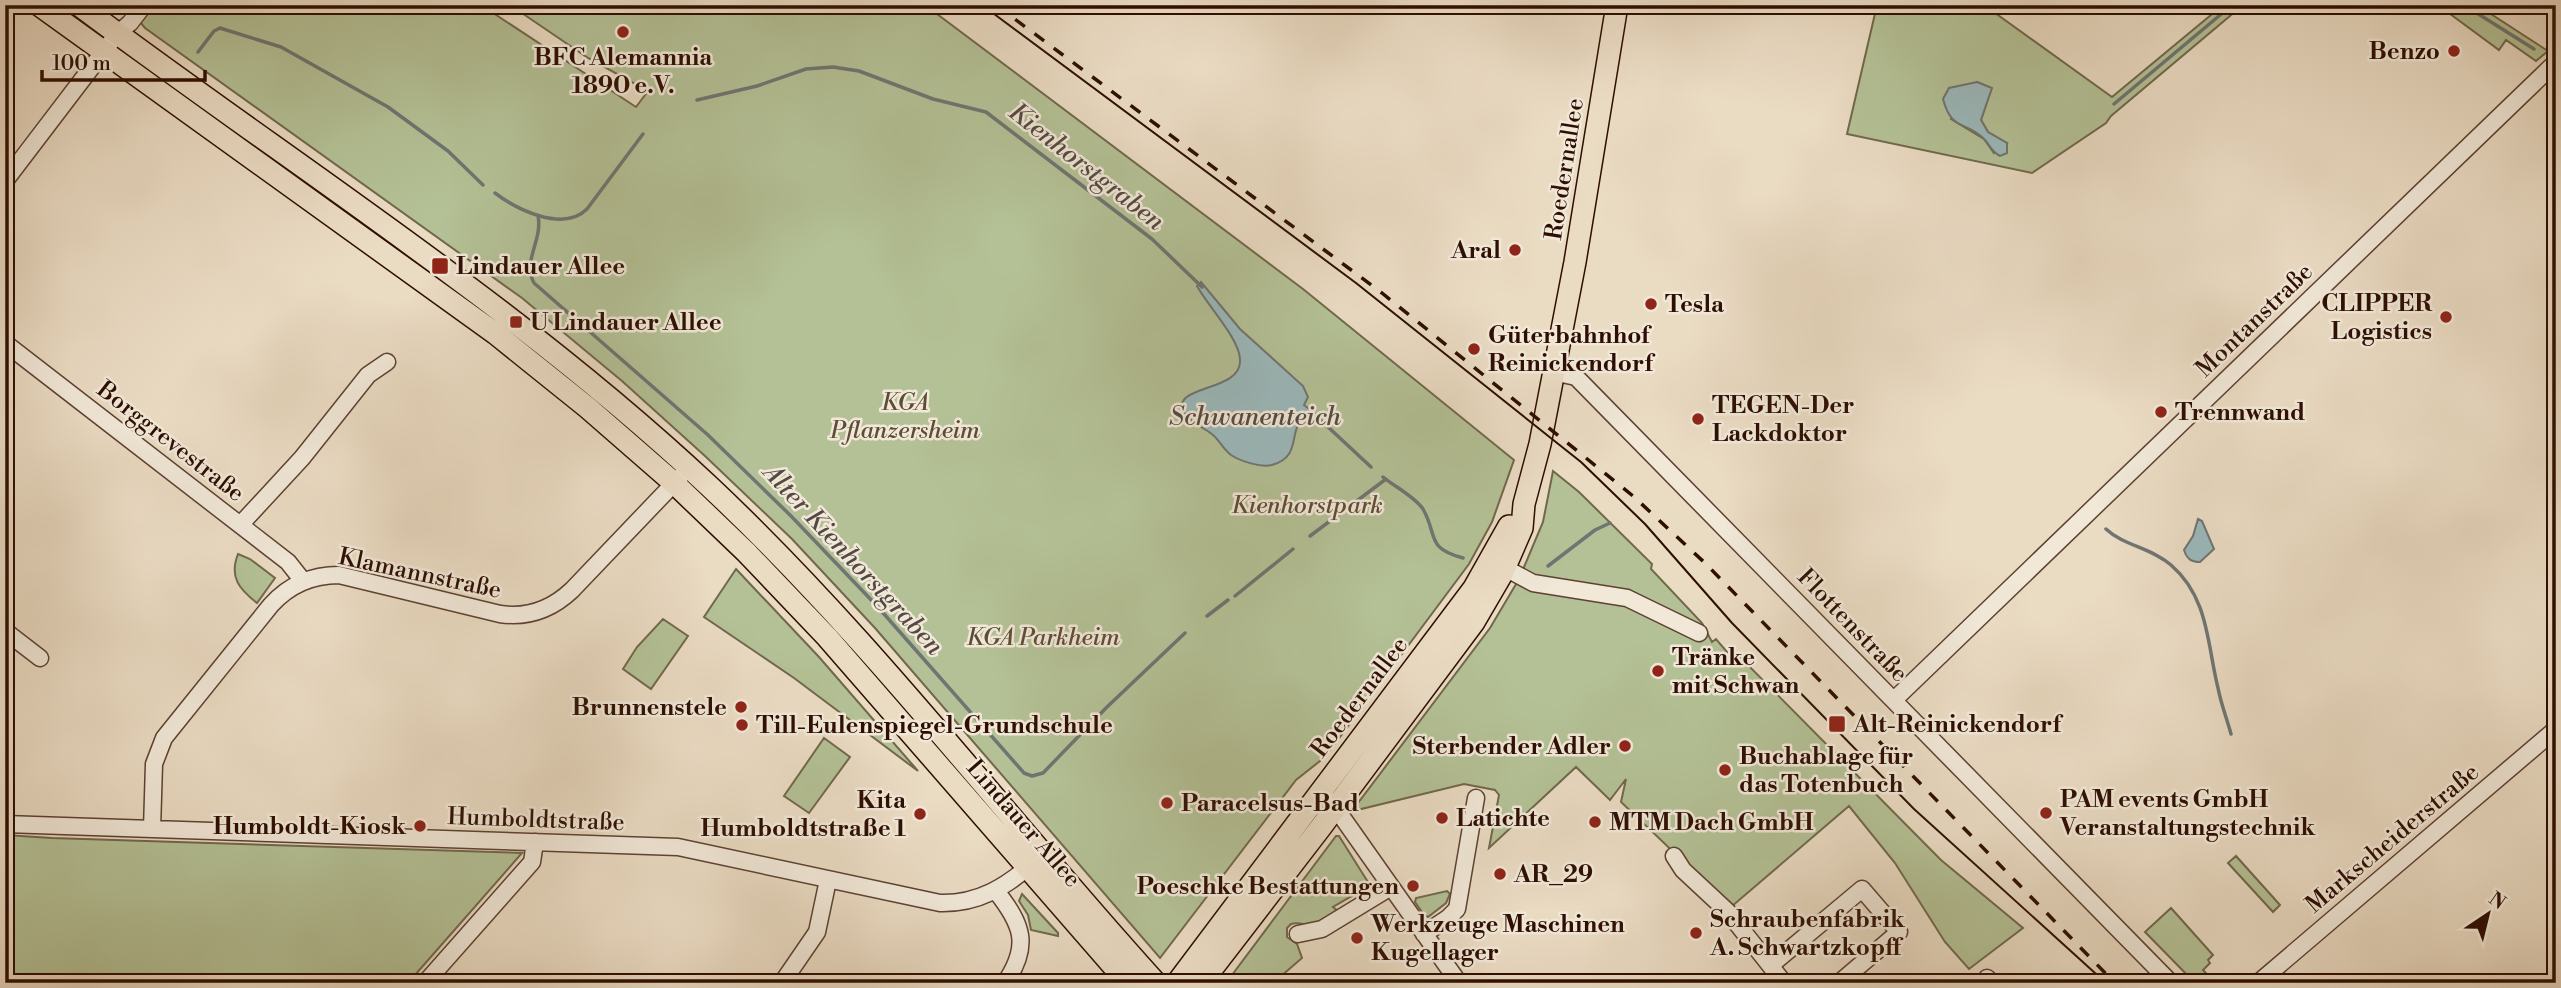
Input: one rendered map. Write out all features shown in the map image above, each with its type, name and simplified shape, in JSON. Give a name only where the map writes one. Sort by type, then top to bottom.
[{"type":"main road","name":"Lindauer Allee","points":[[39,5],[111,42],[516,322],[606,394],[689,468],[761,537],[843,622],[1036,861],[1128,983]]},
{"type":"main road","name":"Lindauer Allee","points":[[79,5],[111,42],[499,337],[589,408],[674,483],[807,614],[1036,861],[1156,983]]},
{"type":"main road","name":"Roedernallee","points":[[1177,983],[1474,622],[1505,568],[1522,528],[1524,504],[1540,444],[1576,255],[1617,5]]},
{"type":"main road","name":"Roedernallee","points":[[1201,983],[1474,588],[1524,504]]},
{"type":"street","points":[[5,181],[111,42],[144,5]]},
{"type":"street","name":"Montanstraße","points":[[1894,700],[2556,62]]},
{"type":"street","name":"Borggrevestraße","points":[[5,343],[241,524],[288,562],[303,581]]},
{"type":"street","points":[[241,524],[302,458],[368,375],[387,362]]},
{"type":"street","name":"Flottenstraße","points":[[1553,372],[1576,377],[2171,983]]},
{"type":"street","name":"Klamannstraße","points":[[152,830],[154,770],[158,749],[164,738],[275,600],[288,589],[321,576],[339,575],[500,614],[537,612],[553,605],[572,590],[689,468]]},
{"type":"street","points":[[1505,568],[1533,583],[1627,598],[1699,633]]},
{"type":"street","points":[[5,631],[40,658]]},
{"type":"street","name":"Markscheiderstraße","points":[[2258,983],[2556,729]]},
{"type":"street","points":[[1329,798],[1460,983]]},
{"type":"street","points":[[1424,934],[1457,909],[1476,798]]},
{"type":"street","name":"Humboldtstraße","points":[[5,824],[678,847],[940,903],[957,904],[996,891],[1036,861]]},
{"type":"street","points":[[425,983],[532,862],[535,842]]},
{"type":"street","points":[[1674,856],[1683,870],[1727,911],[1784,983]]},
{"type":"street","points":[[782,983],[817,932],[828,880]]},
{"type":"street","points":[[1298,934],[1322,929],[1391,887]]},
{"type":"street","points":[[1771,965],[1863,889],[1899,932],[1839,983]]},
{"type":"street","points":[[996,891],[1013,913],[1021,934],[1019,957],[1005,983]]},
{"type":"street","points":[[1449,968],[1466,983]]},
{"type":"green space","points":[[152,5],[481,5],[636,107],[648,91],[588,58],[510,5],[925,5],[1303,289],[1514,460],[1492,522],[1469,564],[1325,757],[1296,780],[1160,958],[875,628],[792,539],[705,456],[622,381],[522,298],[145,28],[140,22]]},
{"type":"green space","points":[[1877,5],[1984,5],[2112,97],[2223,5],[2243,5],[2106,123],[2032,173],[1847,134]],"holes":[[[1977,82],[1991,88],[1981,120],[1988,132],[2007,143],[1994,153],[1984,139],[1951,119]]]},
{"type":"green space","points":[[2438,5],[2477,5],[2548,51],[2536,61],[2506,40],[2499,50]]},
{"type":"green space","points":[[1553,471],[1579,492],[1652,564],[1651,569],[1702,623],[1712,642],[1716,639],[1727,652],[1742,659],[1941,860],[2023,928],[1969,969],[1945,942],[1895,863],[1849,806],[1731,907],[1621,802],[1626,779],[1610,800],[1576,767],[1489,848],[1499,795],[1495,790],[1464,784],[1357,810],[1355,807],[1490,628],[1519,579],[1543,522]]},
{"type":"green space","points":[[238,554],[250,559],[275,578],[257,603],[237,582],[235,562]]},
{"type":"green space","points":[[736,569],[819,657],[918,771],[794,678],[704,617]]},
{"type":"green space","points":[[663,619],[688,636],[651,689],[623,669],[637,647]]},
{"type":"green space","points":[[824,738],[850,757],[809,813],[784,796]]},
{"type":"green space","points":[[5,835],[522,853],[408,983],[5,983]]},
{"type":"green space","points":[[1336,836],[1339,836],[1373,890],[1369,892],[1364,889],[1333,907],[1340,913],[1322,924],[1291,924],[1287,928],[1287,937],[1297,944],[1302,958],[1273,983],[1229,983],[1229,979]]},
{"type":"green space","points":[[2236,856],[2280,905],[2273,912],[2228,863]]},
{"type":"green space","points":[[1447,891],[1450,894],[1446,903],[1428,917],[1415,902],[1416,898]]},
{"type":"green space","points":[[1022,894],[1058,936],[1031,930],[1028,915],[1019,901]]},
{"type":"green space","points":[[2171,908],[2213,955],[2203,970],[2214,982],[2220,977],[2225,983],[2195,983],[2145,932]]},
{"type":"water","points":[[1977,82],[1992,88],[1981,120],[1988,132],[2007,143],[2007,153],[2000,156],[1978,134],[1955,122],[1943,99],[1949,88]]},
{"type":"water","name":"Schwanenteich","points":[[1201,282],[1240,329],[1303,386],[1308,397],[1304,405],[1317,415],[1305,418],[1299,424],[1291,450],[1281,461],[1272,465],[1251,463],[1228,453],[1213,435],[1187,416],[1182,406],[1185,399],[1193,393],[1229,379],[1237,371],[1240,360],[1235,342],[1197,286]]},
{"type":"water","points":[[2198,519],[2202,521],[2214,549],[2200,562],[2186,556],[2184,550],[2193,536]]},
{"type":"waterway","points":[[2114,104],[2232,5]]},
{"type":"waterway","points":[[2464,5],[2534,49]]},
{"type":"waterway","name":"Kienhorstgraben","points":[[198,52],[214,31],[220,28],[281,47],[388,107],[448,151],[483,185]]},
{"type":"waterway","name":"Kienhorstgraben","points":[[697,100],[757,86],[806,69],[833,67],[859,71],[933,99],[986,112],[1152,239],[1202,287]]},
{"type":"waterway","name":"Kienhorstgraben","points":[[495,193],[515,206],[540,216],[553,219],[577,216],[587,209],[643,134]]},
{"type":"waterway","name":"Alter Kienhorstgraben","points":[[538,216],[538,233],[530,267],[534,283],[708,435],[791,516],[877,606],[1024,773],[1032,776],[1043,773],[1185,633]]},
{"type":"waterway","name":"Kienhorstgraben","points":[[1313,413],[1371,467]]},
{"type":"waterway","name":"Kienhorstgraben","points":[[1383,477],[1419,504],[1438,545],[1443,550],[1463,558]]},
{"type":"waterway","name":"Alter Kienhorstgraben","points":[[1310,536],[1386,479]]},
{"type":"waterway","name":"Kienhorstgraben","points":[[1548,566],[1595,530],[1610,523]]},
{"type":"waterway","points":[[2106,529],[2163,559],[2193,592],[2205,622],[2219,694],[2231,734]]},
{"type":"waterway","name":"Alter Kienhorstgraben","points":[[1235,596],[1293,549]]},
{"type":"waterway","name":"Alter Kienhorstgraben","points":[[1207,616],[1228,600]]},
{"type":"tram line","points":[[982,5],[1356,283],[1581,462],[1645,524],[1732,623],[1914,809],[2106,983]]},
{"type":"railway","points":[[996,5],[1382,293],[1633,496],[1705,563],[2115,983]]},
{"type":"place","name":"BFC Alemannia 1890 e.V.","points":[[623,32]]},
{"type":"place","name":"Benzo","points":[[2454,51]]},
{"type":"place","name":"Aral","points":[[1515,250]]},
{"type":"place","name":"Lindauer Allee","points":[[440,266]]},
{"type":"place","name":"Tesla","points":[[1651,304]]},
{"type":"place","name":"CLIPPER Logistics","points":[[2446,317]]},
{"type":"place","name":"U Lindauer Allee","points":[[516,322]]},
{"type":"place","name":"Güterbahnhof Reinickendorf","points":[[1474,349]]},
{"type":"place","name":"Trennwand","points":[[2161,412]]},
{"type":"place","name":"TEGEN-Der Lackdoktor","points":[[1698,419]]},
{"type":"place","name":"Tränke mit Schwan","points":[[1658,671]]},
{"type":"place","name":"Brunnenstele","points":[[741,707]]},
{"type":"place","name":"Alt-Reinickendorf","points":[[1837,724]]},
{"type":"place","name":"Till-Eulenspiegel-Grundschule","points":[[742,725]]},
{"type":"place","name":"Sterbender Adler","points":[[1625,746]]},
{"type":"place","name":"Buchablage für das Totenbuch","points":[[1725,770]]},
{"type":"place","name":"Paracelsus-Bad","points":[[1167,803]]},
{"type":"place","name":"PAM events GmbH Veranstaltungstechnik","points":[[2046,813]]},
{"type":"place","name":"Kita Humboldtstraße 1","points":[[920,814]]},
{"type":"place","name":"Latichte","points":[[1442,818]]},
{"type":"place","name":"MTM Dach GmbH","points":[[1595,822]]},
{"type":"place","name":"Humboldt-Kiosk","points":[[420,826]]},
{"type":"place","name":"AR_29","points":[[1500,874]]},
{"type":"place","name":"Poeschke Bestattungen","points":[[1413,886]]},
{"type":"place","name":"Schraubenfabrik A. Schwartzkopff","points":[[1696,933]]},
{"type":"place","name":"Werkzeuge Maschinen Kugellager","points":[[1357,938]]},
{"type":"park label","name":"KGA Pflanzersheim","points":[[905,416]]},
{"type":"park label","name":"Kienhorstpark","points":[[1307,505]]},
{"type":"park label","name":"KGA Parkheim","points":[[1043,637]]}]
